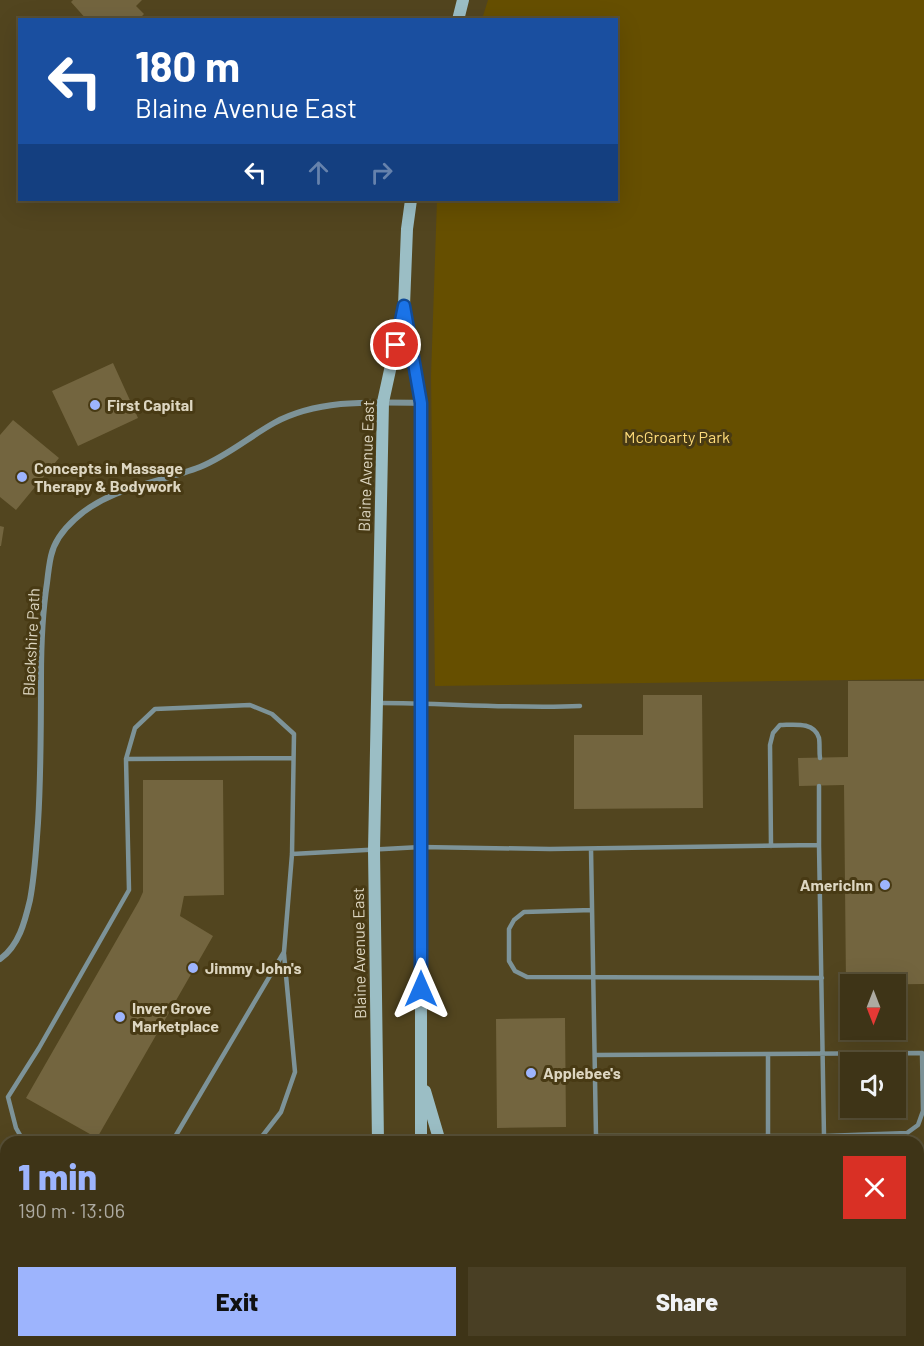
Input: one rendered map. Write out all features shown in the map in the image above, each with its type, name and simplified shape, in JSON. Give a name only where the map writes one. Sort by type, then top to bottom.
[{"type":"street","points":[[458,18],[463,0]]},
{"type":"street","points":[[411,201],[407,229],[404,306],[421,403],[421,1136]]},
{"type":"street","name":"Blaine Avenue East","points":[[378,1136],[374,850],[382,402],[404,306]]},
{"type":"street","name":"Blackshire Path","points":[[0,959],[17,939],[25,920],[34,878],[41,775],[43,606],[51,555],[61,536],[76,518],[97,503],[116,494],[200,466],[227,453],[276,422],[307,410],[333,405],[382,402],[421,403]]},
{"type":"street","points":[[421,1074],[438,1136]]},
{"type":"lane","points":[[376,703],[580,706]]},
{"type":"lane","points":[[21,1136],[16,1128],[8,1097],[39,1048],[129,890],[126,759],[135,728],[155,709],[250,705],[272,714],[294,734],[292,854],[284,952],[295,1072],[280,1112],[262,1136]]},
{"type":"lane","points":[[771,846],[770,745],[773,733],[780,725],[804,724],[819,736],[820,758]]},
{"type":"lane","points":[[126,759],[293,758]]},
{"type":"lane","points":[[819,786],[824,1136]]},
{"type":"lane","points":[[292,854],[421,847],[591,849],[819,845]]},
{"type":"lane","points":[[591,849],[596,1136],[824,1136],[907,1133],[918,1125],[923,1111],[922,1053],[595,1055]]},
{"type":"lane","points":[[592,910],[524,912],[514,920],[509,929],[508,961],[515,971],[527,977],[822,978]]},
{"type":"lane","points":[[176,1136],[284,952]]},
{"type":"lane","points":[[768,1054],[768,1136]]},
{"type":"green space","name":"McGroarty Park","points":[[488,0],[924,0],[924,679],[435,686],[431,376],[437,201],[618,201],[618,18],[482,18]]},
{"type":"building","points":[[73,0],[142,0],[136,6],[144,14],[140,18],[85,18],[71,2]]},
{"type":"building","name":"First Capital","points":[[113,363],[138,418],[78,446],[52,391]]},
{"type":"building","name":"Concepts in Massage Therapy & Bodywork","points":[[13,420],[59,458],[16,510],[0,497],[0,435]]},
{"type":"building","points":[[0,526],[4,527],[1,546],[0,546]]},
{"type":"building","name":"AmericInn","points":[[848,681],[924,681],[924,984],[906,984],[906,974],[846,974],[844,785],[799,786],[798,758],[848,757]]},
{"type":"building","points":[[643,695],[702,695],[703,808],[574,809],[574,735],[643,735]]},
{"type":"building","name":"Inver Grove Marketplace","points":[[143,780],[223,780],[224,895],[184,896],[180,916],[213,936],[98,1136],[93,1136],[26,1098],[143,892]]},
{"type":"building","name":"Applebee's","points":[[565,1018],[566,1127],[497,1128],[496,1019]]},
{"type":"place","name":"First Capital","points":[[95,405]]},
{"type":"place","name":"Concepts in Massage Therapy & Bodywork","points":[[22,477]]},
{"type":"place","name":"AmericInn","points":[[885,885]]},
{"type":"place","name":"Jimmy John's","points":[[193,968]]},
{"type":"place","name":"Inver Grove Marketplace","points":[[120,1017]]},
{"type":"place","name":"Applebee's","points":[[531,1073]]},
{"type":"route","points":[[396,345],[404,306],[421,403],[421,989]]}]
